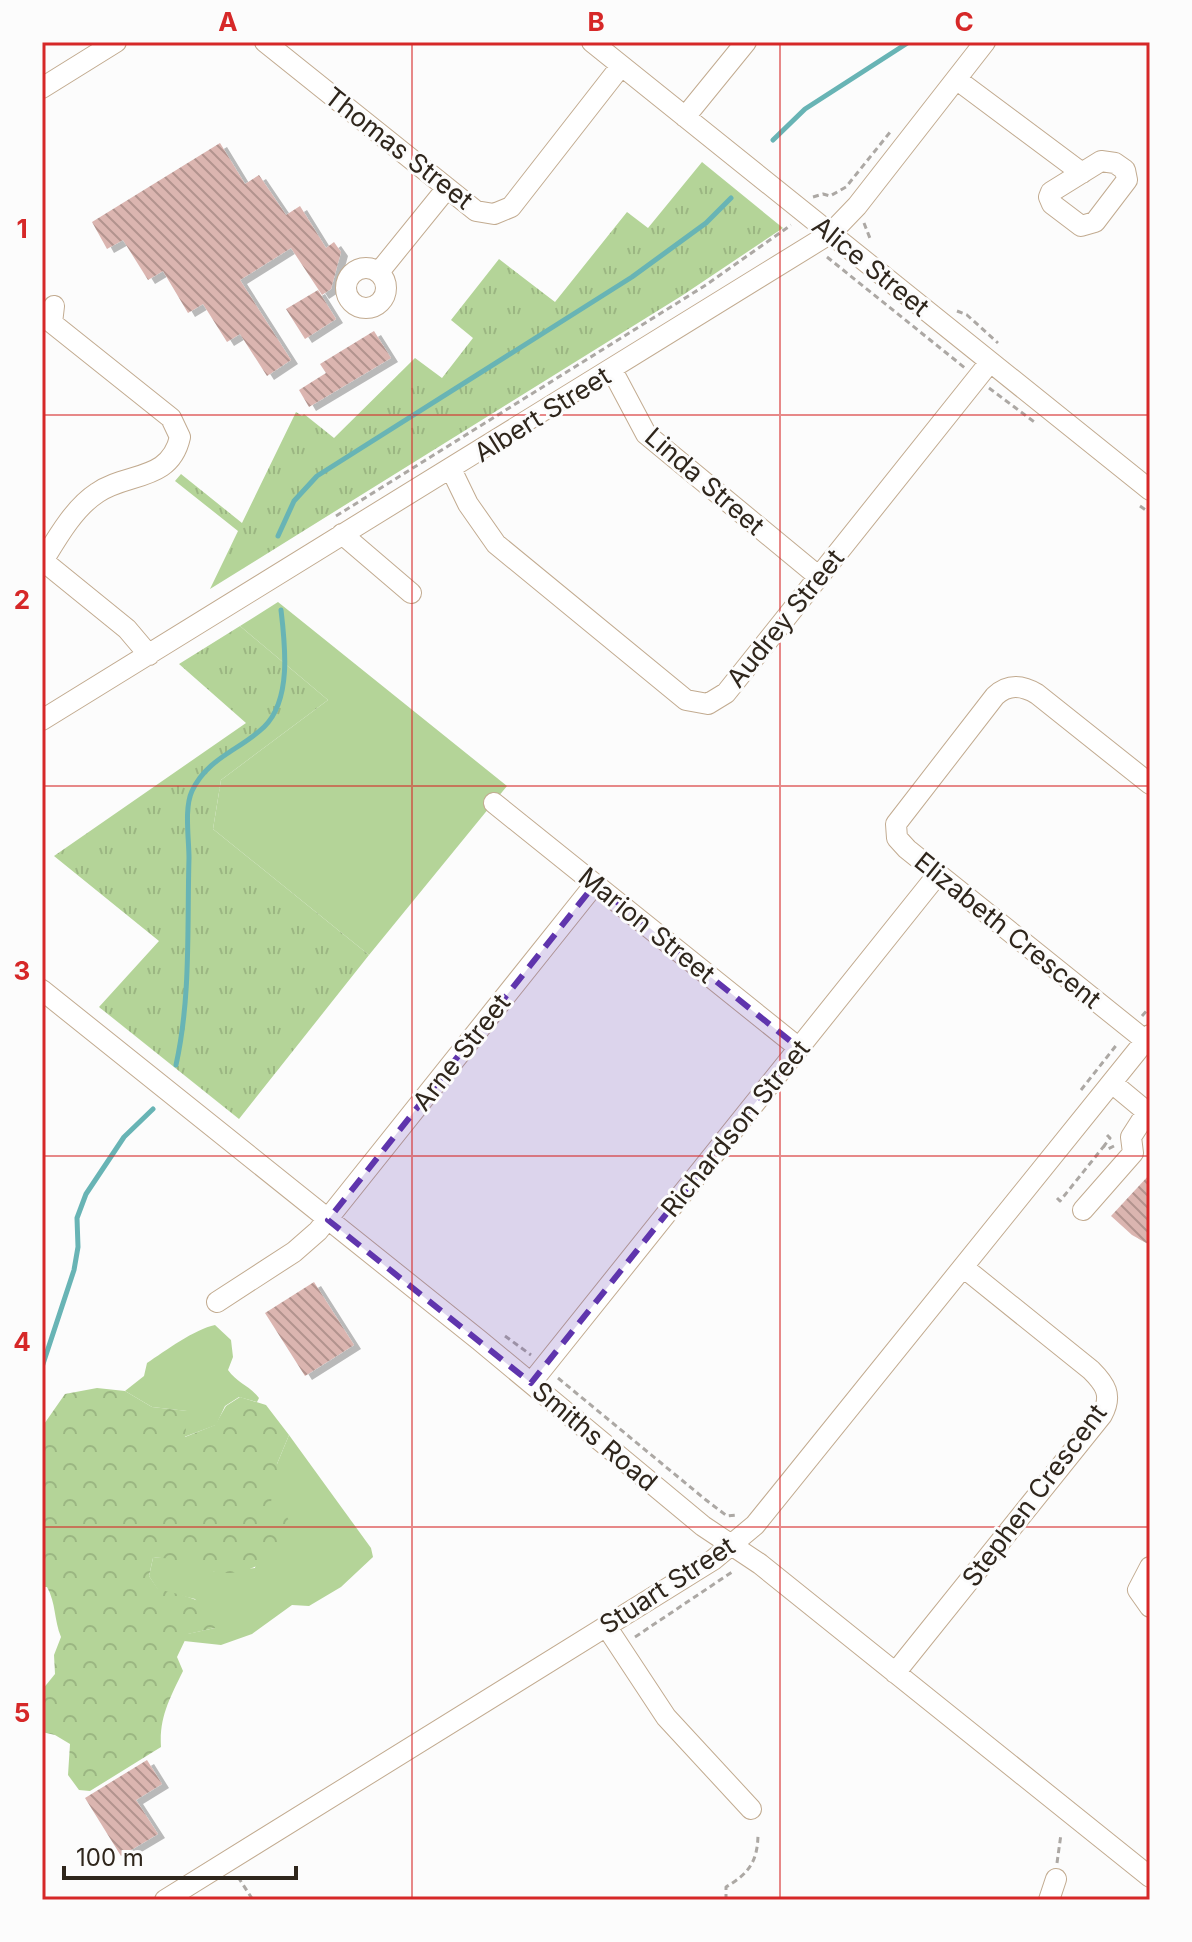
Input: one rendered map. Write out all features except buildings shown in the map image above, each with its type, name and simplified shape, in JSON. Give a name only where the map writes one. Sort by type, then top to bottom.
[{"type":"street","points":[[42,88],[116,42]]},
{"type":"street","name":"Thomas Street","points":[[265,42],[447,188],[485,214],[511,207],[621,66]]},
{"type":"street","name":"Alice Street","points":[[592,42],[1150,490]]},
{"type":"street","points":[[685,117],[746,42]]},
{"type":"street","name":"Albert Street","points":[[42,720],[149,655],[334,528],[451,469],[831,233],[857,206],[985,42]]},
{"type":"street","points":[[956,79],[1082,173]]},
{"type":"street","points":[[379,272],[447,188]]},
{"type":"street","points":[[49,319],[171,418],[180,437],[175,451],[151,474],[95,493],[42,560],[127,629],[149,655]]},
{"type":"street","name":"Audrey Street","points":[[451,469],[468,504],[496,544],[686,700],[708,704],[726,693],[990,362]]},
{"type":"street","name":"Linda Street","points":[[612,370],[646,434],[818,576]]},
{"type":"street","points":[[334,528],[411,593]]},
{"type":"street","name":"Elizabeth Crescent","points":[[1148,1038],[901,843],[896,824],[995,696],[1008,687],[1023,687],[1037,694],[1150,784]]},
{"type":"street","name":"Marion Street","points":[[494,803],[799,1048]]},
{"type":"street","name":"Richardson Street","points":[[531,1383],[938,874]]},
{"type":"street","name":"Arne Street","points":[[217,1302],[301,1247],[328,1220],[595,884]]},
{"type":"street","name":"Smiths Road","points":[[42,990],[531,1383],[703,1526],[732,1545],[1150,1877]]},
{"type":"street","name":"Stuart Street","points":[[165,1900],[732,1545],[762,1516],[1148,1038]]},
{"type":"street","points":[[1083,1210],[1133,1153],[1131,1137],[1148,1111],[1112,1083]]},
{"type":"street","name":"Stephen Crescent","points":[[895,1673],[1102,1415],[1108,1396],[1106,1386],[1091,1370],[963,1267]]},
{"type":"street","points":[[1150,1567],[1138,1590],[1150,1607]]},
{"type":"street","points":[[606,1626],[666,1717],[751,1809]]},
{"type":"street","points":[[1049,1900],[1056,1879]]},
{"type":"path","points":[[334,528],[706,285],[791,225],[815,195],[830,196],[846,187],[895,127]]},
{"type":"path","points":[[1057,1198],[1060,1201],[1105,1145],[1110,1138],[1107,1135]]},
{"type":"path","points":[[631,1639],[732,1572]]},
{"type":"path","points":[[726,1900],[726,1887],[751,1868],[758,1848],[758,1833]]},
{"type":"path","points":[[1056,1879],[1061,1834]]},
{"type":"path","points":[[238,1877],[253,1900]]},
{"type":"highlighted area","points":[[595,884],[799,1048],[531,1383],[328,1220]]},
{"type":"green space","points":[[702,162],[783,228],[683,295],[210,589],[238,531],[175,481],[181,474],[242,523],[296,412],[302,416],[304,414],[334,438],[415,358],[442,378],[473,338],[451,320],[499,259],[555,302],[627,212],[648,228]]},
{"type":"green space","points":[[278,602],[507,786],[369,955],[213,829],[221,780],[328,700],[240,626]]},
{"type":"green space","points":[[240,626],[328,700],[221,780],[213,829],[369,955],[239,1119],[99,1007],[159,941],[54,856],[246,723],[179,664]]},
{"type":"green space","points":[[215,1325],[231,1340],[233,1357],[228,1370],[259,1398],[257,1402],[239,1397],[225,1406],[216,1425],[184,1437],[187,1411],[152,1407],[125,1391],[144,1376],[147,1363],[189,1336]]},
{"type":"green space","points":[[97,1388],[125,1391],[152,1407],[188,1411],[185,1437],[215,1425],[226,1406],[240,1397],[266,1405],[289,1435],[277,1464],[286,1476],[273,1488],[270,1510],[284,1511],[294,1530],[271,1557],[240,1572],[215,1572],[177,1560],[153,1558],[149,1576],[158,1589],[199,1601],[219,1617],[215,1628],[188,1634],[177,1657],[183,1671],[164,1717],[161,1747],[90,1791],[79,1790],[68,1775],[70,1744],[42,1732],[42,1690],[55,1674],[54,1655],[61,1637],[50,1593],[47,1587],[42,1587],[42,1427],[65,1394]]},
{"type":"green space","points":[[289,1435],[371,1548],[373,1557],[341,1587],[309,1606],[292,1605],[252,1634],[221,1645],[184,1641],[187,1634],[215,1628],[195,1599],[158,1590],[149,1576],[153,1558],[170,1557],[216,1572],[255,1568],[277,1464]]},
{"type":"waterway","points":[[773,140],[805,109],[909,42]]},
{"type":"waterway","points":[[278,536],[294,501],[317,476],[632,277],[706,223],[731,198]]},
{"type":"waterway","points":[[176,1065],[186,988],[190,798],[206,770],[255,735],[273,716],[283,687],[281,610]]},
{"type":"waterway","points":[[42,1367],[74,1270],[78,1247],[77,1218],[86,1194],[124,1137],[153,1109]]}]
